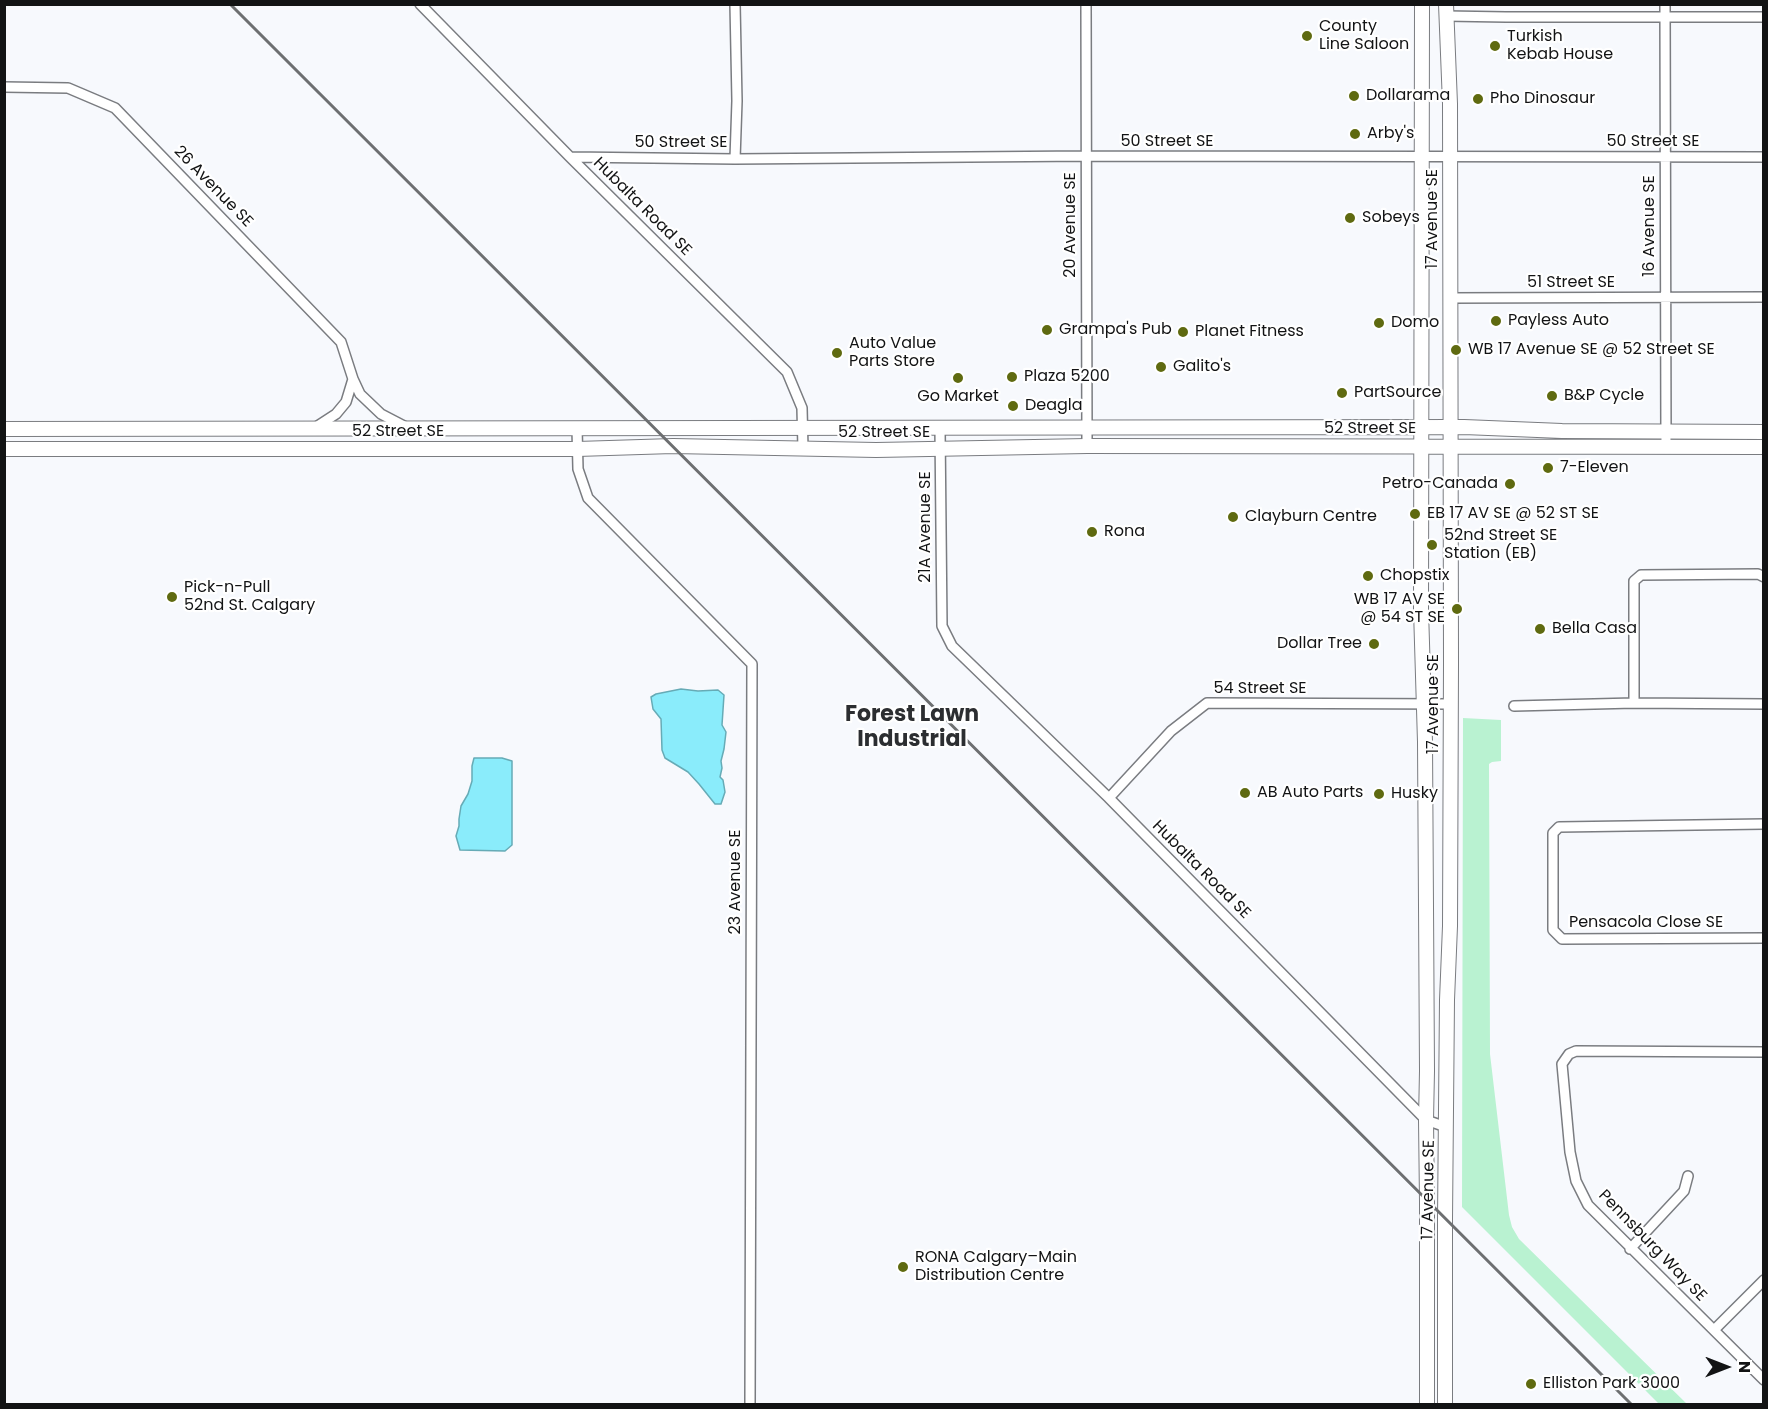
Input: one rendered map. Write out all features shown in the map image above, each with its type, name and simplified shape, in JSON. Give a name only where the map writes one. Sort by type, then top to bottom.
[{"type":"main road","name":"17 Avenue SE","points":[[1422,4],[1421,610],[1424,704],[1428,1202],[1427,1404]]},
{"type":"main road","name":"17 Avenue SE","points":[[1445,1404],[1444,1218],[1450,914],[1450,298],[1449,86],[1446,10]]},
{"type":"main road","name":"52 Street SE","points":[[4,429],[1450,427],[1562,431],[1764,432]]},
{"type":"main road","name":"52 Street SE","points":[[4,449],[577,449],[673,446],[803,449],[1086,446],[1764,447]]},
{"type":"street","name":"Hubalta Road SE","points":[[420,4],[570,158],[787,372],[802,408],[803,449]]},
{"type":"street","points":[[735,4],[735,159]]},
{"type":"street","name":"20 Avenue SE","points":[[1086,4],[1086,446]]},
{"type":"street","name":"16 Avenue SE","points":[[1665,4],[1666,447]]},
{"type":"street","points":[[1446,10],[1665,17],[1764,17]]},
{"type":"street","name":"26 Avenue SE","points":[[4,87],[68,88],[115,108],[341,342],[360,394],[381,414],[409,429]]},
{"type":"street","name":"50 Street SE","points":[[570,158],[1764,157]]},
{"type":"street","name":"51 Street SE","points":[[1450,298],[1764,297]]},
{"type":"street","points":[[314,429],[336,414],[346,402],[353,379]]},
{"type":"street","name":"23 Avenue SE","points":[[577,428],[578,469],[588,498],[752,664],[750,1404]]},
{"type":"street","name":"21A Avenue SE","points":[[940,429],[942,626]]},
{"type":"street","points":[[1634,704],[1634,581],[1641,575],[1758,574],[1764,577]]},
{"type":"street","name":"Hubalta Road SE","points":[[942,626],[951,646],[1109,798],[1426,1120],[1446,1127]]},
{"type":"street","name":"54 Street SE","points":[[1109,798],[1171,730],[1206,703],[1450,704]]},
{"type":"street","points":[[1514,706],[1764,704]]},
{"type":"street","name":"Pensacola Close SE","points":[[1764,825],[1559,827],[1553,832],[1554,930],[1562,939],[1764,938]]},
{"type":"street","name":"Pennsburg Way SE","points":[[1764,1052],[1575,1051],[1569,1054],[1562,1064],[1570,1152],[1576,1180],[1588,1205],[1764,1380]]},
{"type":"street","points":[[1630,1249],[1684,1191],[1688,1176]]},
{"type":"street","points":[[1714,1329],[1764,1280]]},
{"type":"green space","points":[[1463,718],[1501,720],[1501,761],[1489,764],[1490,1054],[1512,1227],[1519,1239],[1687,1404],[1659,1404],[1462,1207]]},
{"type":"water","points":[[681,689],[718,690],[724,695],[722,725],[726,732],[720,777],[723,780],[725,792],[721,804],[715,804],[688,772],[665,758],[662,750],[661,719],[653,709],[651,697]]},
{"type":"water","points":[[474,758],[502,758],[512,761],[512,845],[505,851],[460,850],[456,836],[461,806],[472,781]]},
{"type":"railway","points":[[230,4],[1631,1404]]},
{"type":"place","name":"County Line Saloon","points":[[1307,36]]},
{"type":"place","name":"Turkish Kebab House","points":[[1495,46]]},
{"type":"place","name":"Dollarama","points":[[1354,96]]},
{"type":"place","name":"Pho Dinosaur","points":[[1478,99]]},
{"type":"place","name":"Arby's","points":[[1355,134]]},
{"type":"place","name":"Sobeys","points":[[1350,218]]},
{"type":"place","name":"Payless Auto","points":[[1496,321]]},
{"type":"place","name":"Domo","points":[[1379,323]]},
{"type":"place","name":"Grampa's Pub","points":[[1047,330]]},
{"type":"place","name":"Planet Fitness","points":[[1183,332]]},
{"type":"place","name":"WB 17 Avenue SE @ 52 Street SE","points":[[1456,350]]},
{"type":"place","name":"Auto Value Parts Store","points":[[837,353]]},
{"type":"place","name":"Galito's","points":[[1161,367]]},
{"type":"place","name":"Plaza 5200","points":[[1012,377]]},
{"type":"place","name":"Go Market","points":[[958,378]]},
{"type":"place","name":"PartSource","points":[[1342,393]]},
{"type":"place","name":"B&P Cycle","points":[[1552,396]]},
{"type":"place","name":"Deagla","points":[[1013,406]]},
{"type":"place","name":"7-Eleven","points":[[1548,468]]},
{"type":"place","name":"Petro-Canada","points":[[1510,484]]},
{"type":"place","name":"EB 17 AV SE @ 52 ST SE","points":[[1415,514]]},
{"type":"place","name":"Clayburn Centre","points":[[1233,517]]},
{"type":"place","name":"Rona","points":[[1092,532]]},
{"type":"place","name":"52nd Street SE Station (EB)","points":[[1432,545]]},
{"type":"place","name":"Chopstix","points":[[1368,576]]},
{"type":"place","name":"Pick-n-Pull 52nd St. Calgary","points":[[172,597]]},
{"type":"place","name":"WB 17 AV SE @ 54 ST SE","points":[[1457,609]]},
{"type":"place","name":"Bella Casa","points":[[1540,629]]},
{"type":"place","name":"Dollar Tree","points":[[1374,644]]},
{"type":"place","name":"AB Auto Parts","points":[[1245,793]]},
{"type":"place","name":"Husky","points":[[1379,794]]},
{"type":"place","name":"RONA Calgary–Main Distribution Centre","points":[[903,1267]]},
{"type":"place","name":"Elliston Park 3000","points":[[1531,1384]]},
{"type":"district","name":"Forest Lawn Industrial","points":[[912,728]]}]
